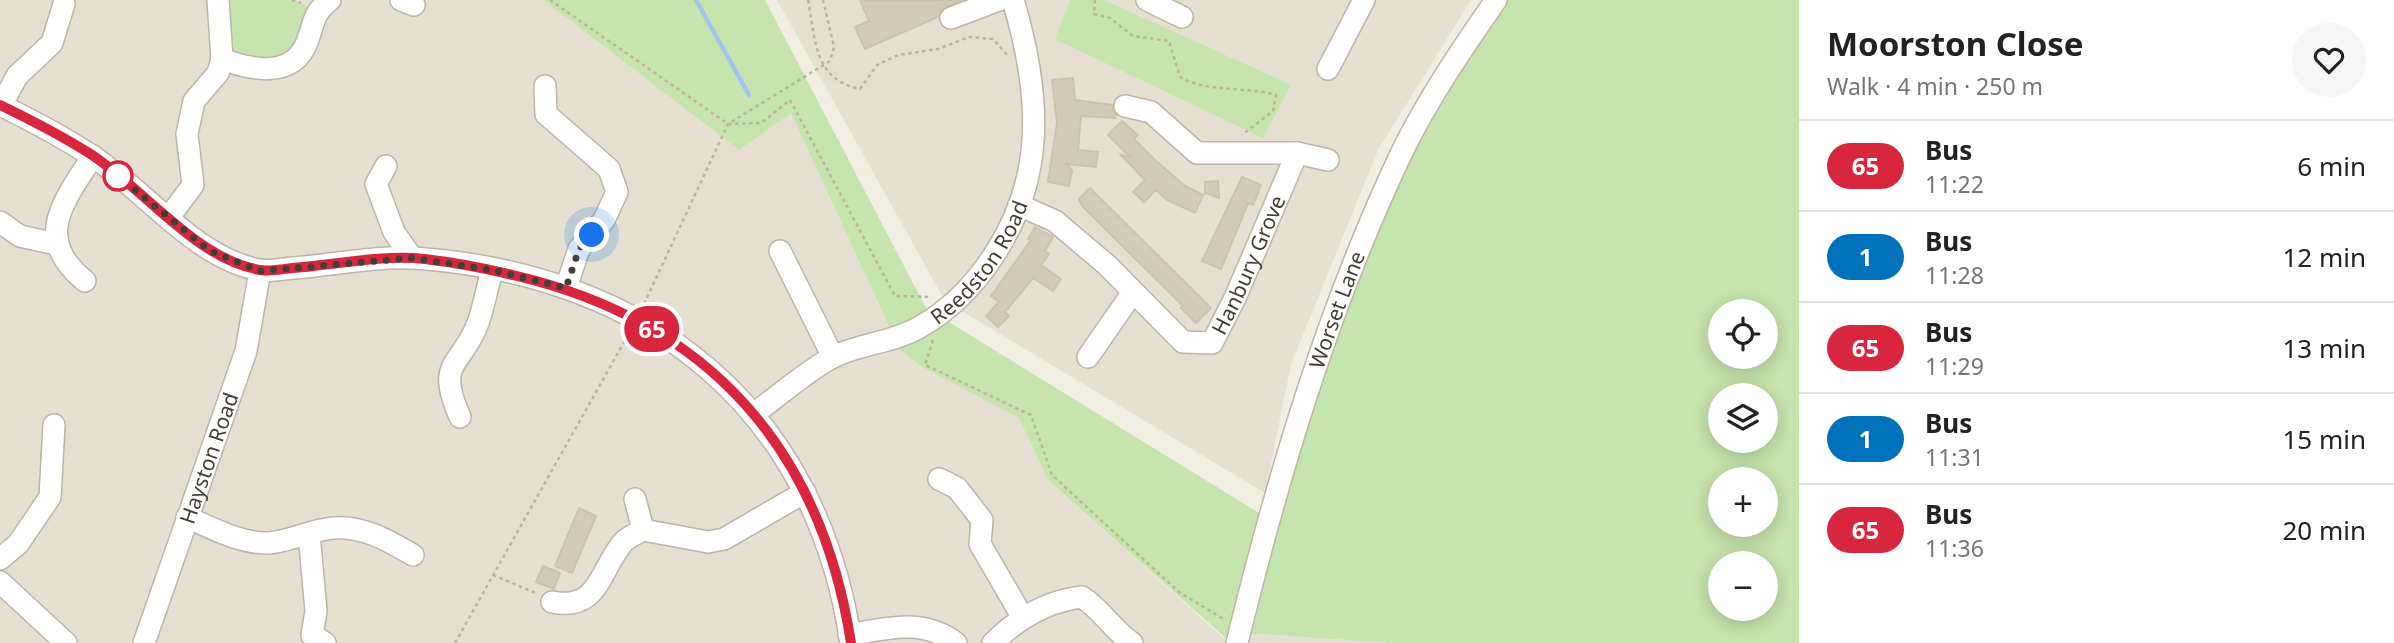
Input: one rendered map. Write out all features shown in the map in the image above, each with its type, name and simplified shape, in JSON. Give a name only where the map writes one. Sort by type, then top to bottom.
[{"type":"street","points":[[169,217],[193,185],[187,134],[194,101],[218,73],[222,59],[218,0]]},
{"type":"street","points":[[222,59],[243,67],[269,71],[292,61],[307,45],[317,10],[330,0]]},
{"type":"street","points":[[951,18],[999,0]]},
{"type":"street","name":"Reedston Road","points":[[755,413],[833,357],[901,337],[942,311],[973,284],[995,253],[1019,205],[1032,151],[1026,42],[1013,0]]},
{"type":"street","points":[[1148,0],[1182,17]]},
{"type":"street","points":[[1328,69],[1364,0]]},
{"type":"street","name":"Worset Lane","points":[[1239,636],[1272,505],[1317,358],[1401,153],[1454,61],[1496,0]]},
{"type":"street","points":[[64,4],[52,43],[17,76],[1,106],[93,156],[210,251],[260,271],[412,258],[492,270],[566,288],[636,320],[710,368],[755,413],[783,452],[806,492],[836,570],[850,639],[905,625],[930,630],[956,643]]},
{"type":"street","points":[[545,86],[546,114],[609,169],[617,192],[604,220],[579,249],[566,288]]},
{"type":"street","points":[[1125,106],[1151,112],[1197,153],[1297,153],[1328,160]]},
{"type":"street","name":"Hanbury Grove","points":[[1019,205],[1055,221],[1183,342],[1212,343],[1297,153]]},
{"type":"street","points":[[85,281],[68,265],[56,244],[57,220],[65,200],[93,156]]},
{"type":"street","points":[[386,166],[376,184],[394,232],[412,258]]},
{"type":"street","points":[[0,222],[20,236],[56,244]]},
{"type":"street","points":[[780,251],[833,357]]},
{"type":"street","points":[[460,417],[448,391],[453,362],[477,325],[492,270]]},
{"type":"street","name":"Hayston Road","points":[[144,643],[246,351],[260,271]]},
{"type":"street","points":[[1088,357],[1133,292]]},
{"type":"street","points":[[0,559],[18,544],[50,496],[54,425]]},
{"type":"street","points":[[953,480],[982,520],[980,544],[1023,618]]},
{"type":"street","points":[[552,602],[592,607],[604,576],[622,543],[643,530],[708,542],[724,540],[806,492]]},
{"type":"street","points":[[635,499],[643,530]]},
{"type":"street","points":[[187,517],[224,533],[268,543],[334,527],[361,530],[384,538],[414,555]]},
{"type":"street","points":[[309,534],[316,611],[313,640]]},
{"type":"street","points":[[0,582],[66,643]]},
{"type":"street","points":[[993,643],[1023,618],[1056,600],[1082,597],[1098,608],[1118,633],[1138,640]]},
{"type":"path","points":[[550,0],[728,124],[761,123],[790,100],[895,296],[939,298]]},
{"type":"path","points":[[808,0],[822,67],[844,86],[860,89],[877,65],[898,55],[938,49],[969,37],[993,39],[1009,57]]},
{"type":"path","points":[[455,643],[636,320],[728,124],[830,61],[834,47],[823,0]]},
{"type":"path","points":[[1096,0],[1094,13],[1111,18],[1133,36],[1169,41],[1180,77],[1194,85],[1255,89],[1276,95],[1273,111],[1241,136],[1241,152]]},
{"type":"path","points":[[936,331],[925,365],[1031,415],[1052,475],[1179,592],[1239,636]]},
{"type":"path","points":[[493,575],[552,602]]},
{"type":"shaded area","points":[[0,0],[544,0],[584,28],[791,113],[900,350],[922,367],[1019,418],[1048,480],[1229,643],[0,643]]},
{"type":"shaded area","points":[[777,0],[1471,0],[1379,148],[1291,364],[1265,493],[945,301]]},
{"type":"shaded area","points":[[1244,633],[1389,643],[1242,643]]},
{"type":"green space","points":[[218,0],[292,0],[317,10],[292,61],[222,59]]},
{"type":"green space","points":[[544,0],[765,0],[926,308],[1264,516],[1229,641],[1048,480],[1019,418],[922,367],[900,350],[791,113],[739,150]]},
{"type":"green space","points":[[1070,0],[1104,0],[1291,85],[1263,138],[1055,39]]},
{"type":"green space","points":[[1503,0],[1799,0],[1799,643],[1389,643],[1244,633],[1324,358],[1410,154],[1454,66]]},
{"type":"building","points":[[860,0],[962,0],[941,9],[938,17],[865,49],[855,27],[869,21]]},
{"type":"building","points":[[1073,78],[1075,100],[1112,105],[1116,115],[1115,118],[1081,116],[1078,150],[1098,152],[1096,167],[1066,164],[1072,170],[1069,186],[1048,182],[1057,123],[1052,80]]},
{"type":"building","points":[[1122,121],[1138,135],[1134,139],[1154,159],[1185,186],[1203,195],[1195,213],[1167,200],[1156,190],[1144,202],[1133,192],[1145,180],[1121,155],[1130,157],[1108,135]]},
{"type":"building","points":[[1242,177],[1261,185],[1253,205],[1248,203],[1221,269],[1202,261]]},
{"type":"building","points":[[1218,181],[1219,198],[1205,193],[1205,182]]},
{"type":"building","points":[[1090,188],[1211,308],[1196,323],[1181,308],[1183,306],[1082,206],[1079,199]]},
{"type":"building","points":[[1035,227],[1053,237],[1045,251],[1049,254],[1041,265],[1061,279],[1053,291],[1033,278],[1005,312],[1009,316],[998,327],[986,316],[999,302],[991,296],[1031,240],[1028,239]]},
{"type":"building","points":[[579,508],[596,516],[572,573],[555,566]]},
{"type":"building","points":[[543,566],[560,573],[554,589],[536,582]]},
{"type":"waterway","points":[[696,0],[749,95]]},
{"type":"bus line","name":"65","points":[[0,105],[93,156],[210,251],[260,271],[412,258],[492,270],[566,288],[636,320],[672,341],[710,368],[755,413],[783,452],[806,492],[836,570],[851,643]]},
{"type":"route","points":[[118,176],[112,171],[210,251],[260,271],[412,258],[492,270],[566,288],[579,249],[592,235]]}]
